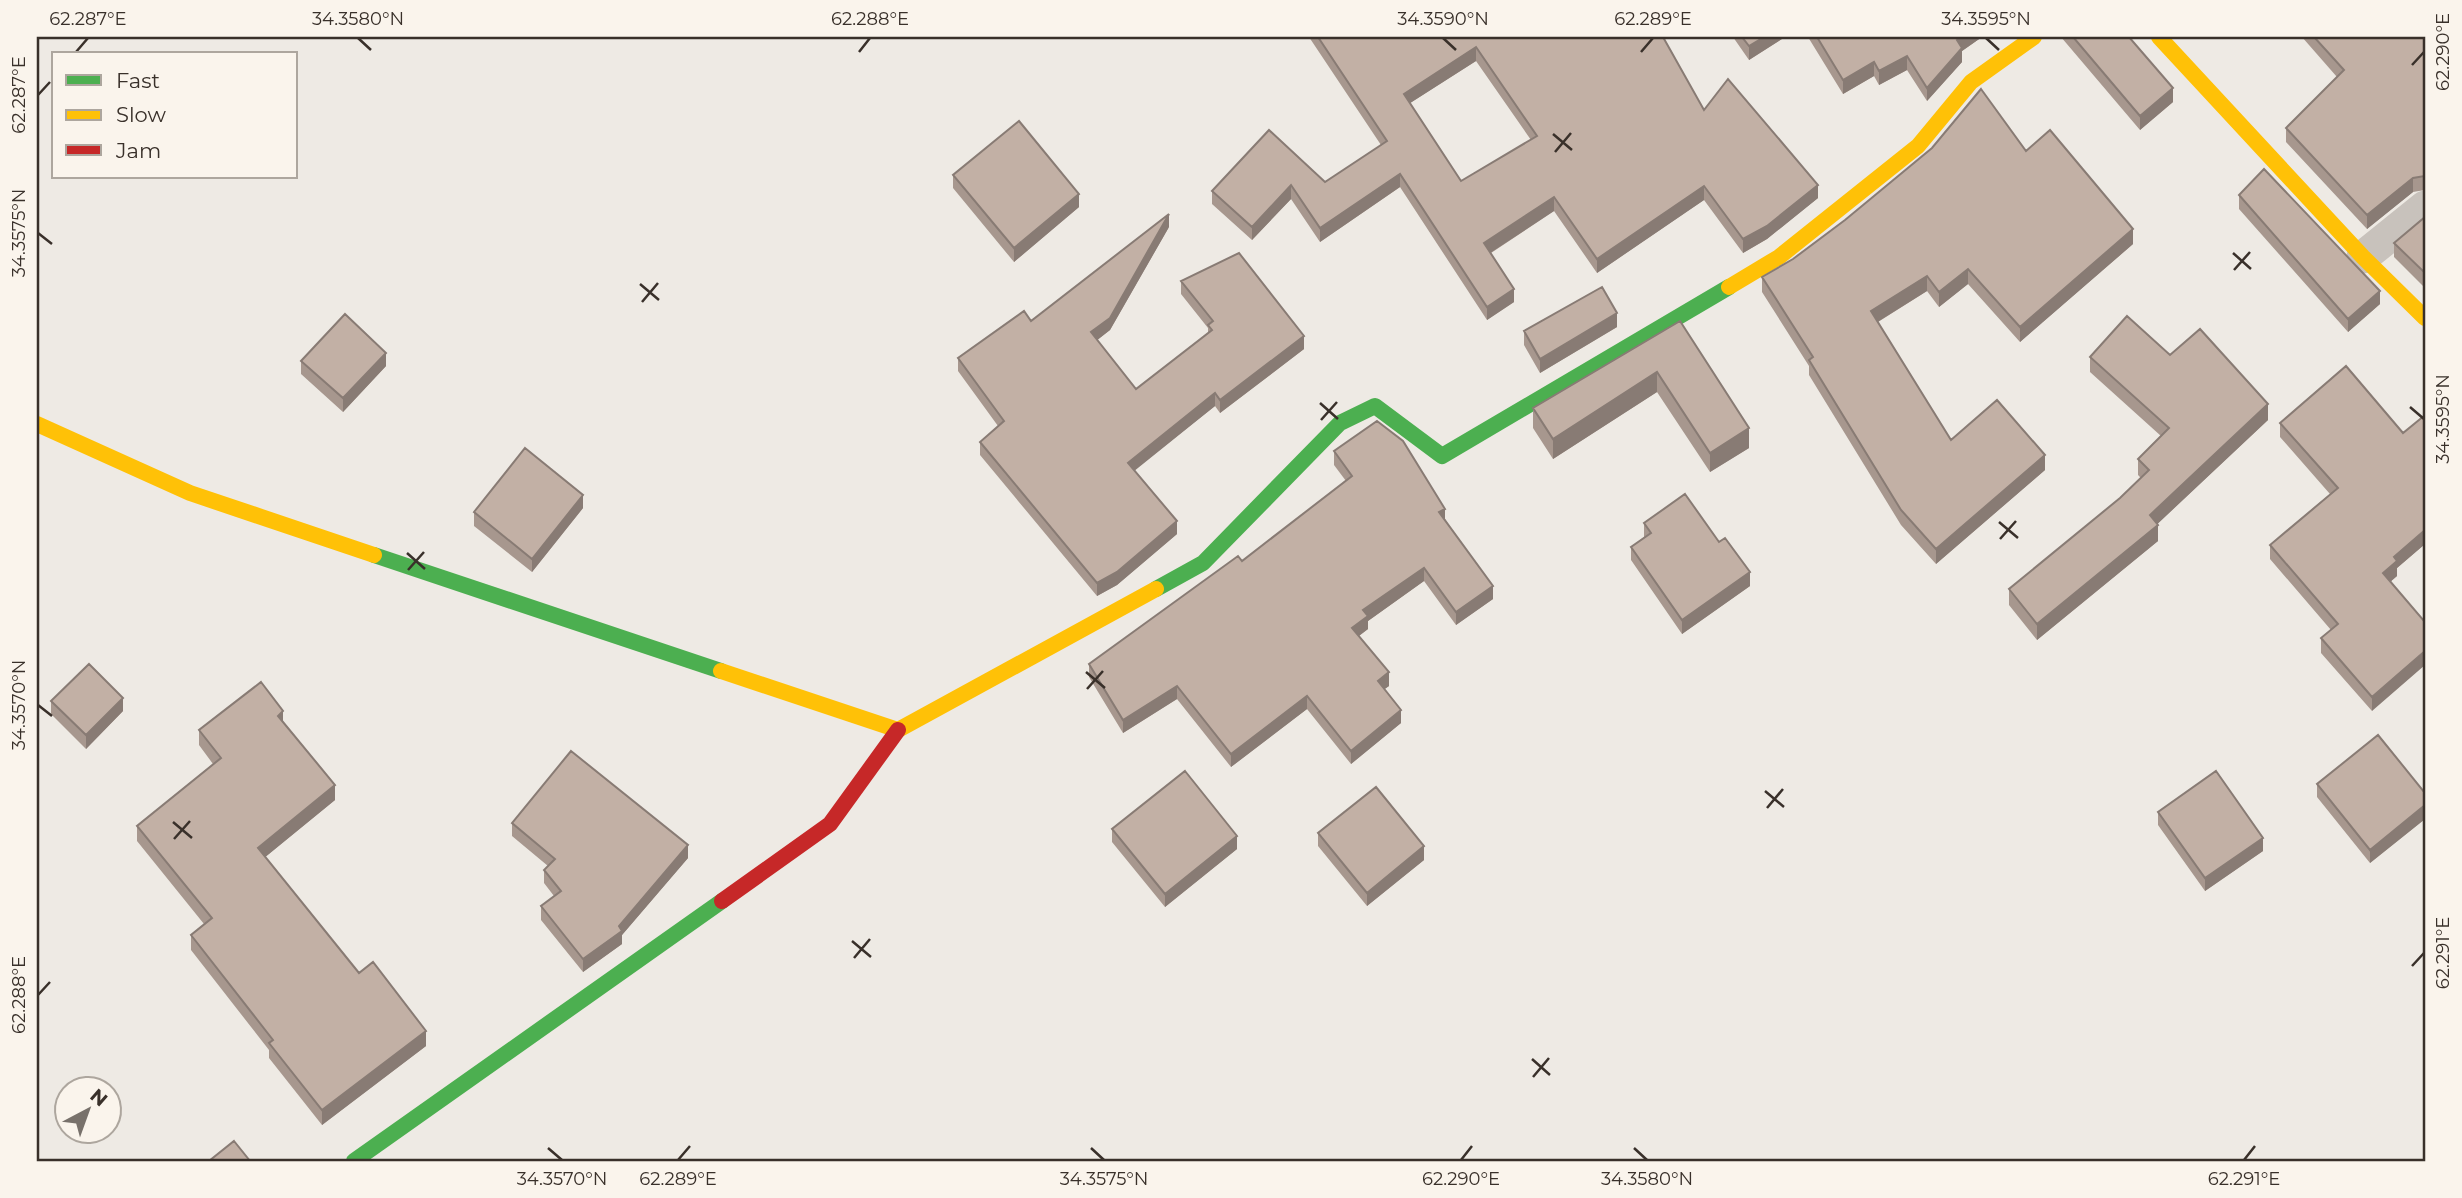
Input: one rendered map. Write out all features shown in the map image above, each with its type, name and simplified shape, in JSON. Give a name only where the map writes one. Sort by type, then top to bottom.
[{"type":"street","points":[[354,1161],[830,824],[898,730],[1203,563],[1340,423],[1375,406],[1442,456],[1779,257],[1918,146],[1971,82],[2034,37]]},
{"type":"street","points":[[2159,37],[2362,257],[2425,318]]},
{"type":"street","points":[[2362,257],[2425,207]]},
{"type":"street","points":[[37,424],[190,493],[898,730]]},
{"type":"building","points":[[1318,37],[1663,37],[1704,110],[1728,79],[1818,185],[1767,226],[1743,239],[1704,186],[1597,259],[1554,197],[1484,243],[1514,289],[1487,307],[1400,174],[1320,228],[1291,185],[1252,227],[1212,191],[1269,130],[1325,182],[1387,141]],"holes":[[[1476,47],[1537,136],[1461,181],[1404,94]]]},
{"type":"building","points":[[1742,37],[1764,37],[1749,46]]},
{"type":"building","points":[[1817,37],[1962,37],[1957,40],[1962,48],[1927,88],[1907,56],[1879,71],[1874,62],[1843,80]]},
{"type":"building","points":[[2073,37],[2129,37],[2173,88],[2140,116]]},
{"type":"building","points":[[2314,37],[2425,37],[2425,176],[2413,178],[2367,215],[2286,128],[2344,70]]},
{"type":"building","points":[[1981,89],[2026,151],[2050,130],[2133,229],[2020,327],[1968,269],[1939,292],[1927,276],[1871,311],[1951,440],[1997,400],[2045,455],[1936,549],[1901,510],[1809,360],[1813,357],[1762,277],[1793,259],[1845,220],[1932,148]]},
{"type":"building","points":[[1019,121],[1079,194],[1014,248],[953,175]]},
{"type":"building","points":[[2264,169],[2380,291],[2348,319],[2239,195]]},
{"type":"building","points":[[1169,214],[1110,318],[1091,332],[1136,389],[1212,330],[1208,325],[1213,321],[1181,281],[1239,253],[1304,336],[1220,400],[1215,393],[1128,463],[1177,521],[1117,572],[1097,583],[980,442],[1004,421],[958,358],[1024,311],[1031,321]]},
{"type":"building","points":[[2425,217],[2425,273],[2394,243]]},
{"type":"building","points":[[1602,287],[1617,313],[1540,359],[1524,331]]},
{"type":"building","points":[[345,314],[386,353],[343,398],[301,361]]},
{"type":"building","points":[[2127,316],[2170,355],[2200,329],[2268,404],[2150,515],[2158,525],[2037,624],[2009,589],[2120,498],[2149,470],[2138,459],[2169,428],[2090,357]]},
{"type":"building","points":[[1680,321],[1749,428],[1710,453],[1657,372],[1553,439],[1533,408]]},
{"type":"building","points":[[2346,366],[2403,433],[2425,415],[2425,530],[2394,557],[2397,561],[2383,573],[2425,622],[2425,651],[2372,697],[2321,638],[2338,624],[2270,545],[2338,488],[2280,423]]},
{"type":"building","points":[[1377,421],[1403,441],[1445,509],[1439,512],[1493,586],[1456,612],[1424,568],[1363,610],[1368,616],[1352,628],[1389,672],[1378,681],[1401,710],[1351,751],[1307,696],[1231,754],[1177,686],[1123,720],[1089,664],[1238,556],[1242,561],[1352,476],[1334,451]]},
{"type":"building","points":[[525,448],[583,495],[532,559],[474,512]]},
{"type":"building","points":[[1685,494],[1719,542],[1725,538],[1750,572],[1682,620],[1631,547],[1651,533],[1644,523]]},
{"type":"building","points":[[89,664],[123,698],[86,735],[51,701]]},
{"type":"building","points":[[261,682],[283,711],[278,716],[335,785],[258,848],[359,973],[373,962],[426,1031],[322,1110],[269,1043],[273,1040],[191,935],[212,918],[137,826],[221,758],[199,730]]},
{"type":"building","points":[[2378,735],[2425,793],[2425,805],[2370,850],[2317,784]]},
{"type":"building","points":[[571,751],[688,845],[619,926],[622,931],[583,959],[541,906],[561,891],[544,870],[555,859],[512,823]]},
{"type":"building","points":[[1185,771],[1237,836],[1165,894],[1112,829]]},
{"type":"building","points":[[2216,771],[2263,838],[2205,878],[2158,812]]},
{"type":"building","points":[[1376,787],[1424,846],[1367,893],[1318,833]]},
{"type":"building","points":[[234,1141],[250,1161],[209,1161]]},
{"type":"traffic: fast","points":[[1156,589],[1203,563],[1340,423],[1375,406],[1442,456],[1729,287]]},
{"type":"traffic: fast","points":[[374,555],[721,671]]},
{"type":"traffic: fast","points":[[354,1161],[722,901]]},
{"type":"traffic: slow","points":[[1729,287],[1779,257],[1918,146],[1971,82],[2034,37]]},
{"type":"traffic: slow","points":[[2159,37],[2363,257],[2425,318]]},
{"type":"traffic: slow","points":[[37,424],[190,493],[374,555]]},
{"type":"traffic: slow","points":[[721,671],[898,730],[1156,589]]},
{"type":"traffic: jam","points":[[722,901],[830,824],[898,730]]}]
